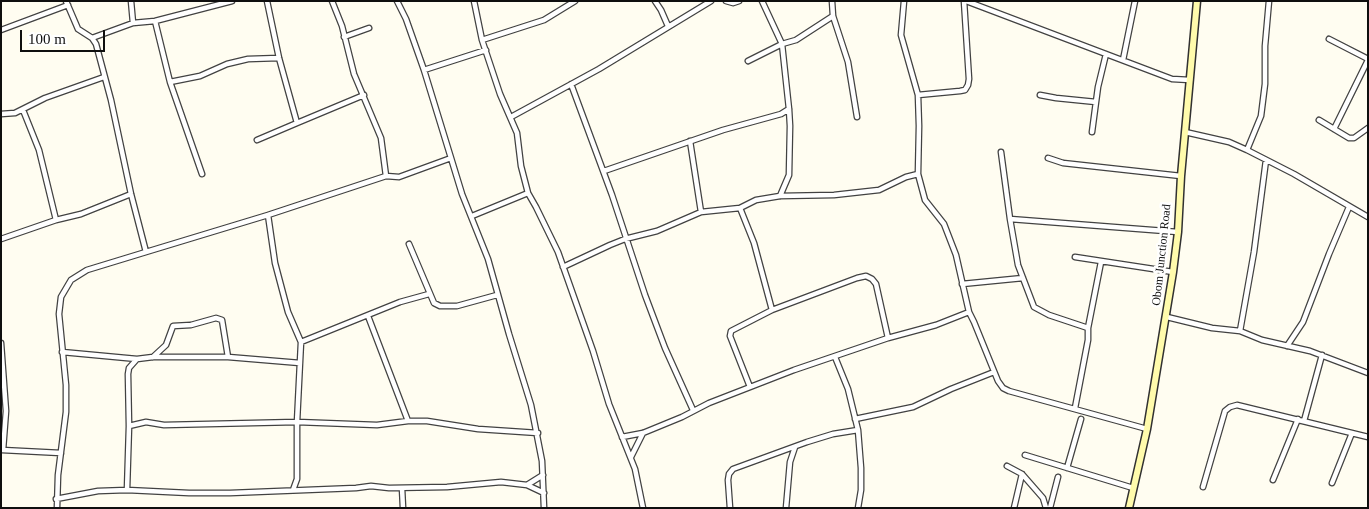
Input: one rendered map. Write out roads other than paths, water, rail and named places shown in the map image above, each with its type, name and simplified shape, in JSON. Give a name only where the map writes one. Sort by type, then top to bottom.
[{"type":"main road","name":"Obom Junction Road","points":[[1129,508],[1147,429],[1173,272],[1197,1]]},
{"type":"street","points":[[131,1],[133,23]]},
{"type":"street","points":[[92,38],[133,23],[155,21],[232,1]]},
{"type":"street","points":[[267,1],[279,58],[297,123]]},
{"type":"street","points":[[332,1],[342,26],[354,74],[381,138],[386,176]]},
{"type":"street","points":[[397,1],[424,70],[462,194],[488,259],[497,295],[531,405],[541,448],[544,508]]},
{"type":"street","points":[[474,1],[482,40],[500,94],[518,133],[521,166],[528,194],[546,227],[563,267],[593,350],[609,404],[631,456],[638,479],[643,508]]},
{"type":"street","points":[[482,40],[544,20],[575,1]]},
{"type":"street","points":[[655,1],[668,26]]},
{"type":"street","points":[[511,117],[599,69],[711,1]]},
{"type":"street","points":[[726,1],[733,4],[739,1]]},
{"type":"street","points":[[762,1],[782,44],[789,109],[789,175],[780,196]]},
{"type":"street","points":[[832,1],[833,16],[848,62],[857,117]]},
{"type":"street","points":[[904,1],[902,35],[918,95],[918,174],[925,200],[944,224],[956,254],[969,312],[994,372],[1003,388],[1147,429]]},
{"type":"street","points":[[918,95],[960,91],[965,90],[968,85],[965,1],[1172,79],[1190,80]]},
{"type":"street","points":[[1123,60],[1135,1]]},
{"type":"street","points":[[1247,150],[1261,116],[1265,84],[1264,46],[1269,1]]},
{"type":"street","points":[[1,30],[67,3],[78,29],[92,38],[96,44],[146,252]]},
{"type":"street","points":[[748,60],[802,36],[833,16]]},
{"type":"street","points":[[155,21],[170,82],[202,174]]},
{"type":"street","points":[[344,37],[369,28]]},
{"type":"street","points":[[1329,39],[1368,59],[1334,129]]},
{"type":"street","points":[[424,70],[486,50]]},
{"type":"street","points":[[1092,132],[1106,54]]},
{"type":"street","points":[[170,82],[200,76],[227,64],[248,59],[279,58]]},
{"type":"street","points":[[1,114],[15,113],[44,98],[104,77]]},
{"type":"street","points":[[570,84],[604,172],[625,239],[666,348],[693,410]]},
{"type":"street","points":[[1040,94],[1056,98],[1096,102]]},
{"type":"street","points":[[258,140],[364,95]]},
{"type":"street","points":[[604,172],[690,141],[781,114],[789,109]]},
{"type":"street","points":[[23,110],[39,150],[56,220]]},
{"type":"street","points":[[1319,120],[1349,138],[1354,138],[1368,128]]},
{"type":"street","points":[[1185,132],[1229,142],[1247,150],[1294,174],[1368,218]]},
{"type":"street","points":[[690,141],[701,212]]},
{"type":"street","points":[[1000,152],[1018,265],[1034,307],[1049,315],[1088,328]]},
{"type":"street","points":[[57,508],[56,499],[66,412],[66,385],[59,314],[61,297],[71,280],[87,270],[268,215],[386,176],[398,177],[451,158]]},
{"type":"street","points":[[1048,158],[1064,163],[1181,176]]},
{"type":"street","points":[[1240,331],[1254,252],[1266,160]]},
{"type":"street","points":[[563,267],[625,239],[657,231],[701,212],[740,208],[756,200],[780,196],[834,195],[879,190],[906,177],[918,174]]},
{"type":"street","points":[[1,239],[56,220],[87,212],[131,194]]},
{"type":"street","points":[[472,216],[528,194]]},
{"type":"street","points":[[1287,346],[1303,322],[1349,207]]},
{"type":"street","points":[[740,208],[754,243],[772,310]]},
{"type":"street","points":[[268,215],[275,263],[288,312],[301,342],[296,422],[297,479],[292,490]]},
{"type":"street","points":[[1010,219],[1178,232]]},
{"type":"street","points":[[409,244],[434,303],[440,306],[457,306],[497,295]]},
{"type":"street","points":[[1075,257],[1173,272]]},
{"type":"street","points":[[1075,408],[1101,262]]},
{"type":"street","points":[[750,387],[730,336],[730,331],[772,310],[857,278],[866,276],[876,284],[888,338]]},
{"type":"street","points":[[962,284],[1023,278]]},
{"type":"street","points":[[301,342],[400,302],[429,294]]},
{"type":"street","points":[[622,437],[643,433],[682,417],[693,410],[794,370],[888,338],[936,325],[969,312]]},
{"type":"street","points":[[368,316],[408,421]]},
{"type":"street","points":[[153,357],[166,345],[173,326],[191,325],[216,318],[222,320],[228,357]]},
{"type":"street","points":[[1166,318],[1212,328],[1240,331],[1262,340],[1310,351],[1368,373]]},
{"type":"street","points":[[1,343],[6,411],[2,450],[61,453]]},
{"type":"street","points":[[62,352],[137,359],[153,357],[228,357],[300,363]]},
{"type":"street","points":[[1304,420],[1322,355]]},
{"type":"street","points":[[835,357],[846,383],[858,430],[861,468],[858,508]]},
{"type":"street","points":[[127,490],[128,374],[129,368],[137,359]]},
{"type":"street","points":[[856,419],[913,407],[994,372]]},
{"type":"street","points":[[1203,487],[1225,411],[1230,407],[1237,405],[1368,437]]},
{"type":"street","points":[[1274,480],[1298,419]]},
{"type":"street","points":[[1067,468],[1081,420]]},
{"type":"street","points":[[129,426],[146,422],[164,425],[296,422],[377,425],[408,421],[427,421],[478,429],[538,433]]},
{"type":"street","points":[[730,508],[728,480],[729,474],[733,469],[832,434],[858,430]]},
{"type":"street","points":[[631,456],[643,433]]},
{"type":"street","points":[[1332,483],[1352,433]]},
{"type":"street","points":[[786,508],[790,462],[795,447]]},
{"type":"street","points":[[783,451],[790,462]]},
{"type":"street","points":[[1025,455],[1133,488]]},
{"type":"street","points":[[1007,466],[1022,474],[1042,498],[1046,508]]},
{"type":"street","points":[[1014,508],[1022,474]]},
{"type":"street","points":[[527,485],[543,475]]},
{"type":"street","points":[[1050,508],[1058,478]]},
{"type":"street","points":[[297,479],[304,489]]},
{"type":"street","points":[[56,499],[98,491],[127,490],[189,493],[370,486],[402,488],[463,486],[501,482],[527,485],[544,493]]},
{"type":"street","points":[[402,488],[403,508]]}]
